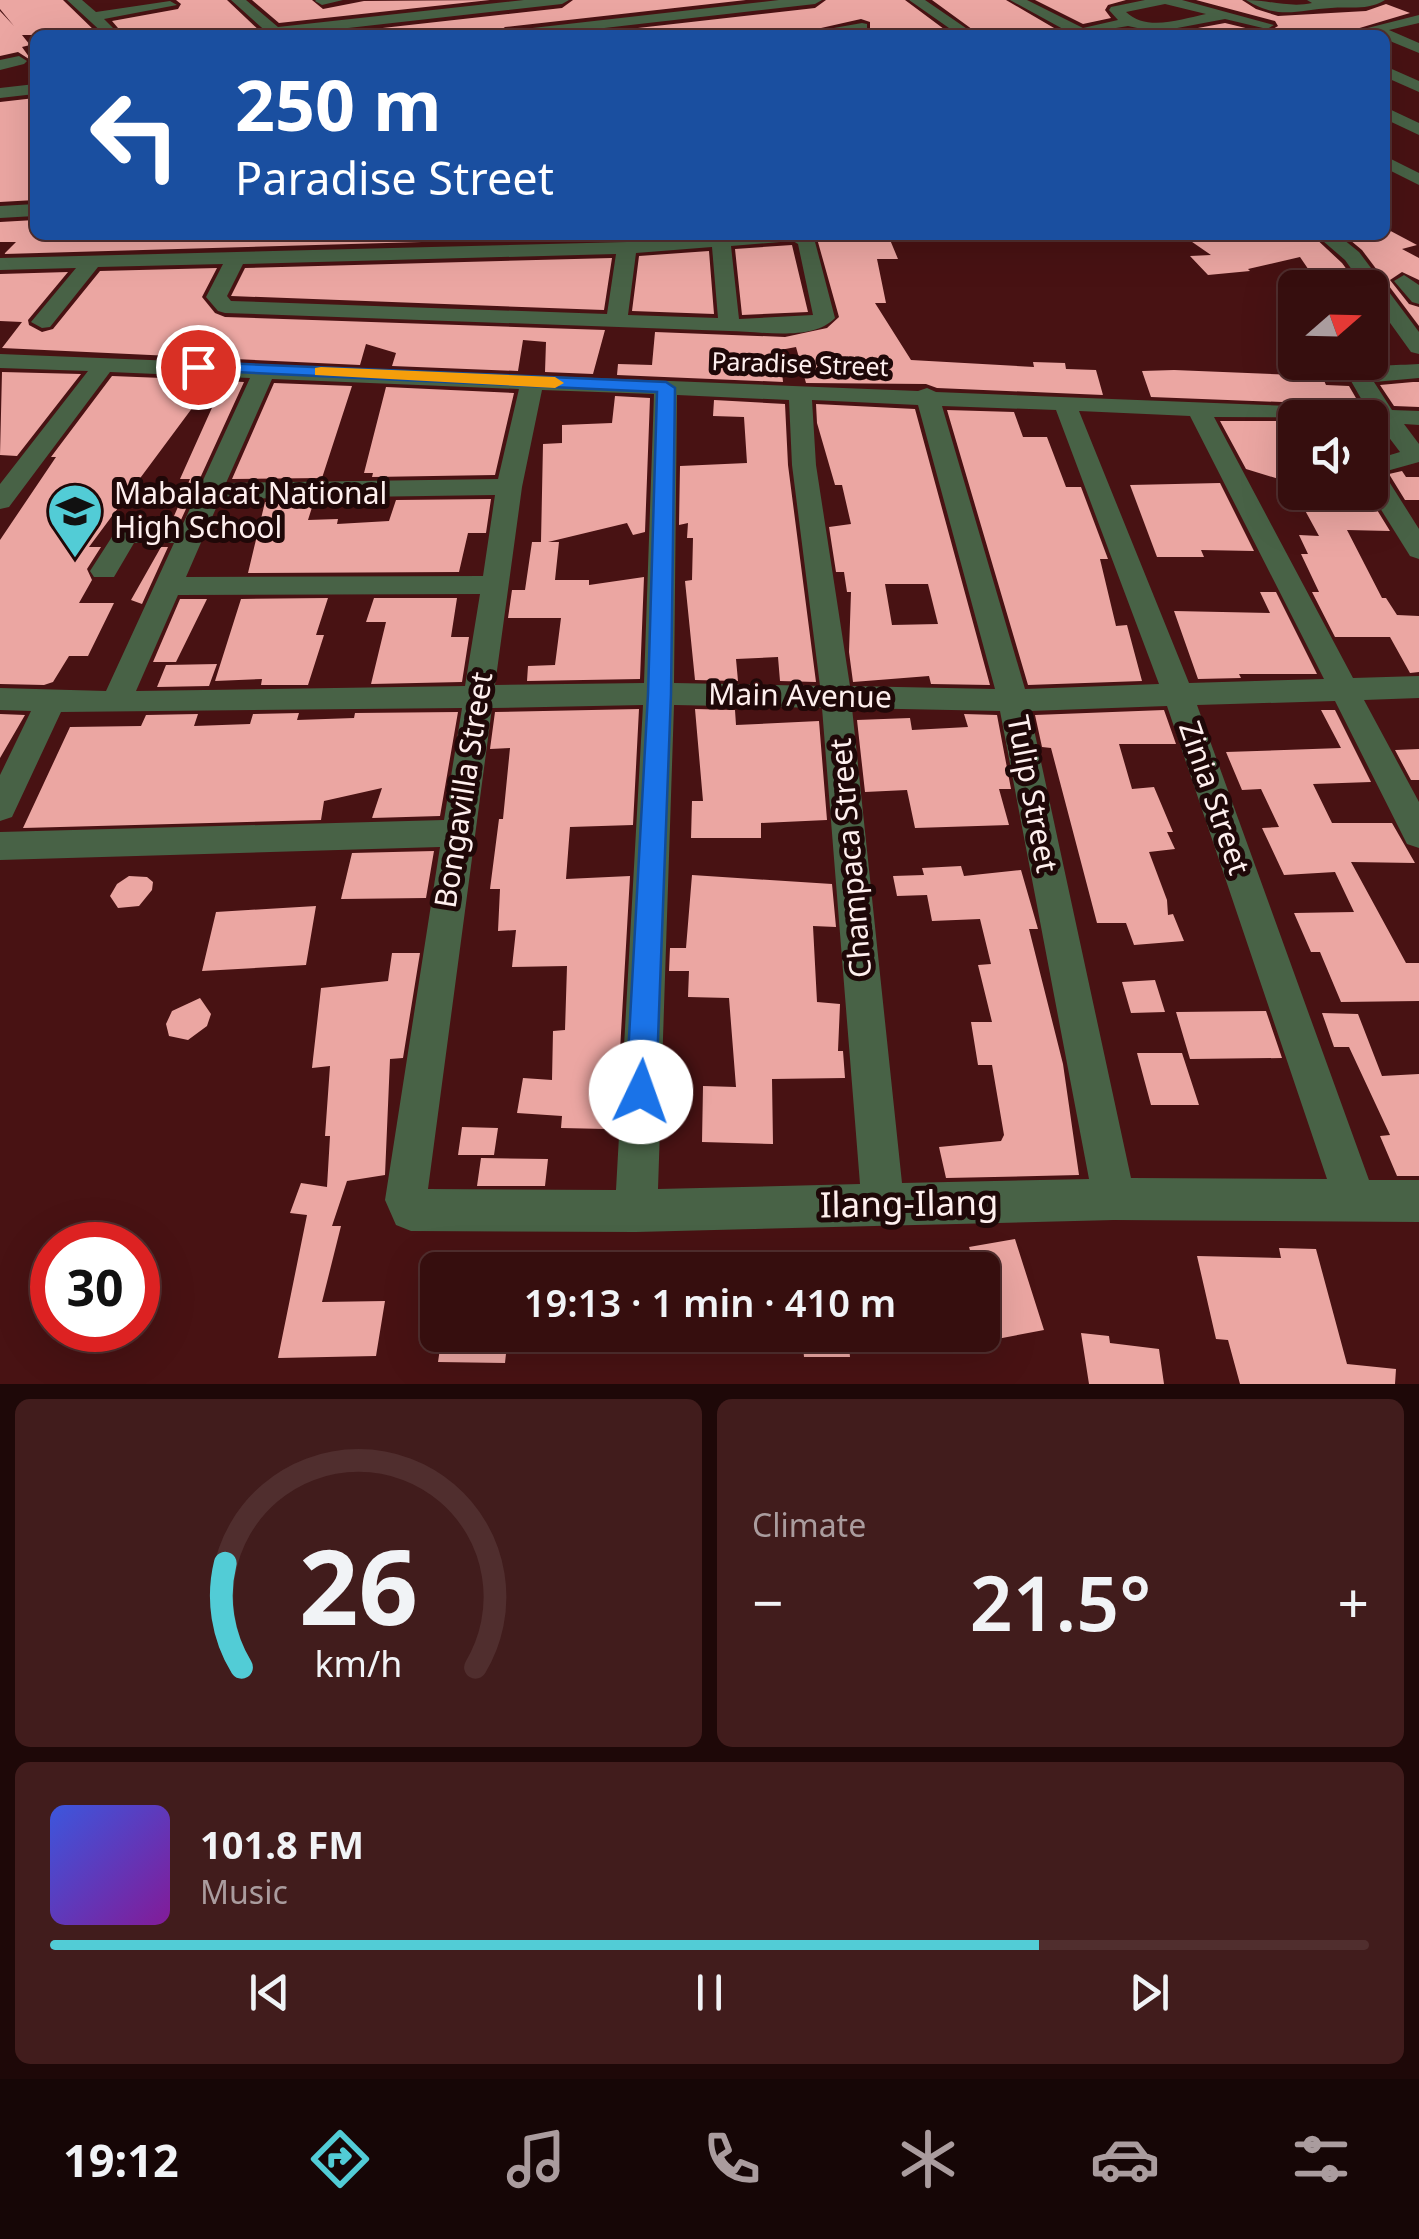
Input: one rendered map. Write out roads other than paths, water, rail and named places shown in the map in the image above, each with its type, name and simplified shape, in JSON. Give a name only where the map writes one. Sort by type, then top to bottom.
[{"type":"street","points":[[74,0],[107,30]]},
{"type":"street","points":[[238,0],[274,30]]},
{"type":"street","points":[[321,1],[336,0]]},
{"type":"street","points":[[300,30],[562,0]]},
{"type":"street","points":[[549,30],[815,0]]},
{"type":"street","points":[[916,0],[961,30]]},
{"type":"street","points":[[1021,2],[1049,0]]},
{"type":"street","points":[[1128,22],[1116,10],[1165,0],[1267,25]]},
{"type":"street","points":[[1253,0],[1295,11],[1321,2],[1350,6],[1378,0]]},
{"type":"street","points":[[321,1],[353,23]]},
{"type":"street","points":[[1021,2],[1075,30]]},
{"type":"street","points":[[92,16],[170,5]]},
{"type":"street","points":[[852,10],[866,30]]},
{"type":"street","points":[[1098,30],[1128,22],[1156,28],[1223,15]]},
{"type":"street","points":[[1378,30],[1419,19]]},
{"type":"street","points":[[1390,36],[1419,50]]},
{"type":"street","points":[[0,66],[19,61]]},
{"type":"street","points":[[1390,73],[1419,87]]},
{"type":"street","points":[[0,93],[30,90]]},
{"type":"street","points":[[1390,115],[1419,111]]},
{"type":"street","points":[[1390,116],[1419,130]]},
{"type":"street","points":[[1390,164],[1419,180]]},
{"type":"street","points":[[1390,184],[1419,197]]},
{"type":"street","points":[[0,212],[30,210]]},
{"type":"street","points":[[0,264],[626,248],[734,240]]},
{"type":"street","points":[[235,260],[216,298],[226,307],[811,325],[824,322],[805,240]]},
{"type":"street","points":[[1332,240],[1352,256],[1419,347]]},
{"type":"street","points":[[721,241],[729,325]]},
{"type":"street","points":[[616,322],[626,248]]},
{"type":"street","points":[[42,322],[92,262]]},
{"type":"street","points":[[1404,282],[1419,298]]},
{"type":"street","name":"Paradise Street","points":[[0,361],[1278,411]]},
{"type":"street","points":[[0,502],[106,364]]},
{"type":"street","points":[[116,702],[214,491],[265,369]]},
{"type":"street","points":[[1373,400],[1362,381],[1369,375],[1419,371]]},
{"type":"street","name":"Bongavilla Street","points":[[406,1200],[509,487],[532,382]]},
{"type":"street","points":[[636,1211],[660,694],[666,388]]},
{"type":"street","name":"Champaca Street","points":[[800,393],[804,465],[836,696],[884,1204]]},
{"type":"street","name":"Tulip Street","points":[[927,396],[1013,700],[1114,1199]]},
{"type":"street","name":"Zinia Street","points":[[1064,402],[1179,697],[1354,1199]]},
{"type":"street","points":[[1197,407],[1419,834]]},
{"type":"street","points":[[1388,416],[1412,452],[1411,457],[1388,462]]},
{"type":"street","name":"Paradise Street","points":[[1388,416],[1419,418]]},
{"type":"street","points":[[214,491],[509,487]]},
{"type":"street","points":[[1388,501],[1419,550]]},
{"type":"street","points":[[104,570],[126,535],[193,534]]},
{"type":"street","points":[[168,586],[497,585]]},
{"type":"street","name":"Main Avenue","points":[[0,699],[116,702],[660,694],[1013,700],[1419,687]]},
{"type":"street","points":[[0,808],[52,699]]},
{"type":"street","points":[[0,846],[457,833]]},
{"type":"street","name":"Ilang-Ilang","points":[[406,1200],[411,1210],[429,1212],[1114,1199],[1419,1201]]},
{"type":"place","name":"Mabalacat National High School","points":[[75,560]]}]
